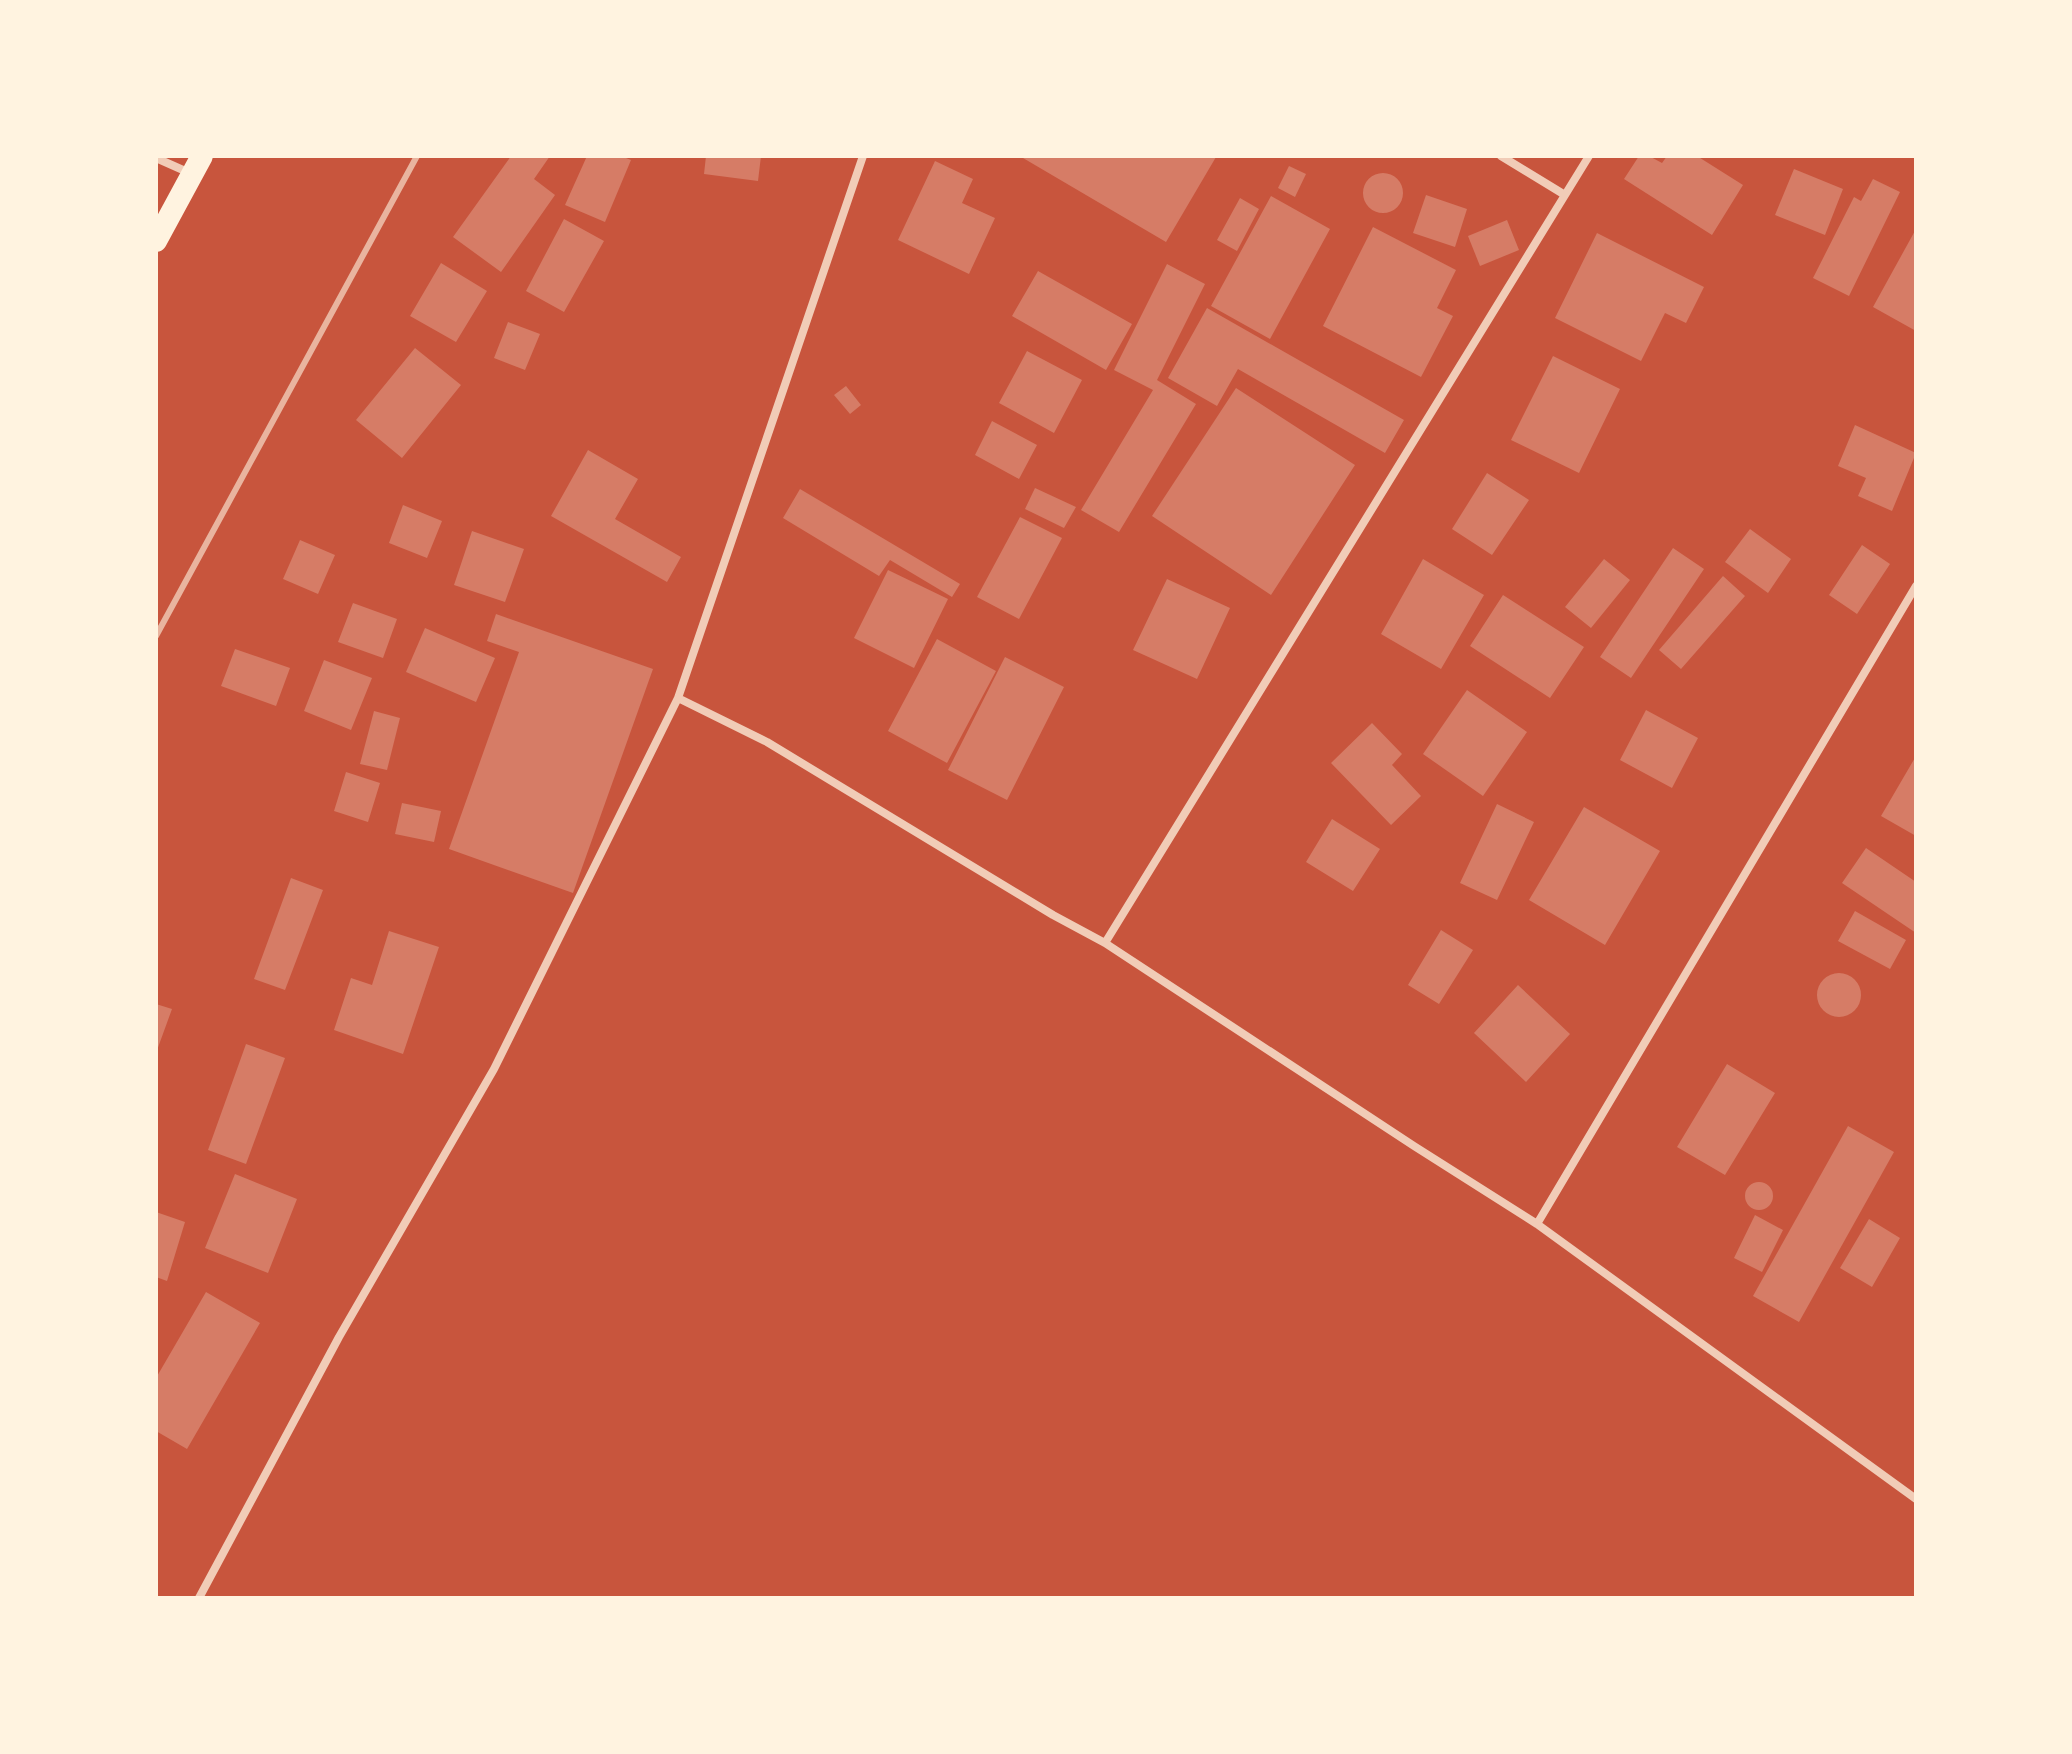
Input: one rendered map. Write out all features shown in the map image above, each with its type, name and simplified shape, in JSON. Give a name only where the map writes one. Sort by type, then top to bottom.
[{"type":"highway","points":[[156,241],[197,165]]},
{"type":"street","points":[[199,1598],[339,1337],[494,1069],[678,698],[863,156]]},
{"type":"street","points":[[1501,156],[1565,195]]},
{"type":"street","points":[[1105,943],[1589,156]]},
{"type":"street","points":[[156,158],[197,165]]},
{"type":"street","points":[[1537,1224],[1916,586]]},
{"type":"street","points":[[678,698],[767,742],[1053,915],[1105,943],[1537,1224],[1916,1499]]},
{"type":"building","points":[[511,156],[550,156],[534,179],[555,195],[501,272],[453,237]]},
{"type":"building","points":[[587,156],[621,156],[631,160],[605,222],[565,205]]},
{"type":"building","points":[[706,156],[761,156],[758,181],[704,174]]},
{"type":"building","points":[[1024,156],[1215,156],[1216,157],[1166,242]]},
{"type":"building","points":[[1639,156],[1649,156],[1662,163],[1667,156],[1697,156],[1743,185],[1712,235],[1624,179]]},
{"type":"building","points":[[935,161],[973,179],[962,203],[995,218],[969,274],[898,240]]},
{"type":"building","points":[[1289,166],[1306,174],[1295,197],[1278,188]]},
{"type":"building","points":[[1794,169],[1843,189],[1825,235],[1775,215]]},
{"type":"building","points":[[1383,173],[1397,179],[1403,193],[1397,207],[1383,213],[1369,207],[1363,193],[1369,179]]},
{"type":"building","points":[[1873,179],[1900,192],[1849,296],[1813,278],[1854,197],[1861,201]]},
{"type":"building","points":[[1426,195],[1467,209],[1455,247],[1413,233]]},
{"type":"building","points":[[1271,196],[1330,229],[1270,339],[1211,306]]},
{"type":"building","points":[[1240,198],[1259,209],[1237,251],[1217,240]]},
{"type":"building","points":[[564,219],[604,241],[564,312],[526,291]]},
{"type":"building","points":[[1507,220],[1519,250],[1480,266],[1468,236]]},
{"type":"building","points":[[1373,227],[1456,270],[1437,308],[1453,316],[1421,377],[1323,326]]},
{"type":"building","points":[[1916,229],[1916,331],[1873,307]]},
{"type":"building","points":[[1597,233],[1704,287],[1686,323],[1665,313],[1641,361],[1555,318]]},
{"type":"building","points":[[441,263],[487,291],[456,342],[410,316]]},
{"type":"building","points":[[1167,264],[1205,284],[1157,380],[1196,404],[1119,532],[1081,510],[1153,390],[1114,370]]},
{"type":"building","points":[[1038,271],[1132,324],[1106,370],[1012,316]]},
{"type":"building","points":[[1207,308],[1404,420],[1385,453],[1238,369],[1217,406],[1168,378]]},
{"type":"building","points":[[508,322],[540,334],[525,370],[494,358]]},
{"type":"building","points":[[415,348],[461,385],[402,458],[356,420]]},
{"type":"building","points":[[1027,351],[1082,380],[1054,433],[999,403]]},
{"type":"building","points":[[1553,356],[1620,389],[1579,473],[1511,440]]},
{"type":"building","points":[[846,386],[861,405],[850,414],[834,395]]},
{"type":"building","points":[[1236,388],[1355,465],[1271,595],[1152,516]]},
{"type":"building","points":[[992,421],[1037,445],[1019,479],[975,455]]},
{"type":"building","points":[[1855,425],[1916,453],[1892,511],[1858,496],[1866,478],[1838,466]]},
{"type":"building","points":[[588,450],[638,479],[615,519],[681,557],[667,582],[551,516]]},
{"type":"building","points":[[1487,473],[1529,500],[1492,555],[1452,529]]},
{"type":"building","points":[[1035,488],[1076,507],[1064,528],[1025,509]]},
{"type":"building","points":[[800,489],[960,584],[952,597],[890,560],[879,576],[783,518]]},
{"type":"building","points":[[403,505],[442,521],[427,558],[389,543]]},
{"type":"building","points":[[1020,517],[1062,538],[1019,619],[977,597]]},
{"type":"building","points":[[1750,529],[1791,559],[1768,593],[1725,562]]},
{"type":"building","points":[[472,531],[524,549],[505,602],[454,585]]},
{"type":"building","points":[[300,540],[335,555],[318,594],[283,579]]},
{"type":"building","points":[[1862,545],[1890,564],[1857,614],[1829,595]]},
{"type":"building","points":[[1673,548],[1704,569],[1631,678],[1600,657]]},
{"type":"building","points":[[1423,559],[1484,595],[1441,669],[1381,634]]},
{"type":"building","points":[[1604,559],[1630,580],[1591,628],[1565,607]]},
{"type":"building","points":[[888,570],[948,599],[914,668],[854,638]]},
{"type":"building","points":[[1723,576],[1745,596],[1681,669],[1659,650]]},
{"type":"building","points":[[1167,579],[1230,608],[1197,679],[1133,650]]},
{"type":"building","points":[[1503,595],[1584,647],[1550,698],[1470,646]]},
{"type":"building","points":[[353,603],[397,619],[383,658],[338,642]]},
{"type":"building","points":[[496,614],[653,669],[573,893],[449,849],[519,652],[487,641]]},
{"type":"building","points":[[425,628],[495,658],[476,702],[406,672]]},
{"type":"building","points":[[937,639],[996,671],[947,763],[888,731]]},
{"type":"building","points":[[235,649],[290,668],[276,706],[221,686]]},
{"type":"building","points":[[1005,657],[1064,687],[1007,800],[948,770]]},
{"type":"building","points":[[324,660],[372,678],[351,730],[304,711]]},
{"type":"building","points":[[1467,690],[1527,732],[1483,796],[1423,754]]},
{"type":"building","points":[[1646,710],[1698,738],[1672,788],[1620,760]]},
{"type":"building","points":[[374,711],[400,718],[387,770],[360,764]]},
{"type":"building","points":[[1372,723],[1402,754],[1392,765],[1421,796],[1391,825],[1331,763]]},
{"type":"building","points":[[1916,756],[1916,836],[1881,816]]},
{"type":"building","points":[[346,772],[380,783],[368,822],[334,811]]},
{"type":"building","points":[[402,803],[441,811],[434,842],[395,834]]},
{"type":"building","points":[[1497,804],[1534,822],[1497,900],[1460,883]]},
{"type":"building","points":[[1584,807],[1660,851],[1605,945],[1529,900]]},
{"type":"building","points":[[1332,819],[1380,849],[1353,891],[1306,862]]},
{"type":"building","points":[[1866,848],[1916,882],[1916,933],[1842,883]]},
{"type":"building","points":[[291,878],[323,890],[285,990],[254,979]]},
{"type":"building","points":[[1855,911],[1906,940],[1890,969],[1838,941]]},
{"type":"building","points":[[1441,930],[1473,950],[1439,1004],[1408,985]]},
{"type":"building","points":[[389,931],[439,947],[403,1054],[334,1030],[351,978],[372,985]]},
{"type":"building","points":[[1839,973],[1854,980],[1861,995],[1854,1010],[1839,1017],[1824,1010],[1817,995],[1824,980]]},
{"type":"building","points":[[1518,985],[1570,1034],[1526,1082],[1474,1033]]},
{"type":"building","points":[[156,1004],[172,1009],[156,1053]]},
{"type":"building","points":[[246,1044],[285,1058],[246,1164],[208,1150]]},
{"type":"building","points":[[1727,1064],[1775,1093],[1725,1175],[1677,1147]]},
{"type":"building","points":[[1848,1126],[1894,1152],[1799,1322],[1753,1296]]},
{"type":"building","points":[[235,1174],[297,1199],[268,1273],[205,1248]]},
{"type":"building","points":[[1759,1182],[1769,1186],[1773,1196],[1769,1206],[1759,1210],[1749,1206],[1745,1196],[1749,1186]]},
{"type":"building","points":[[156,1212],[185,1222],[167,1281],[156,1277]]},
{"type":"building","points":[[1755,1215],[1783,1230],[1762,1272],[1734,1258]]},
{"type":"building","points":[[1869,1219],[1900,1238],[1872,1287],[1840,1268]]},
{"type":"building","points":[[206,1292],[260,1323],[187,1449],[156,1431],[156,1378]]},
{"type":"railway","points":[[156,636],[417,156]]}]
